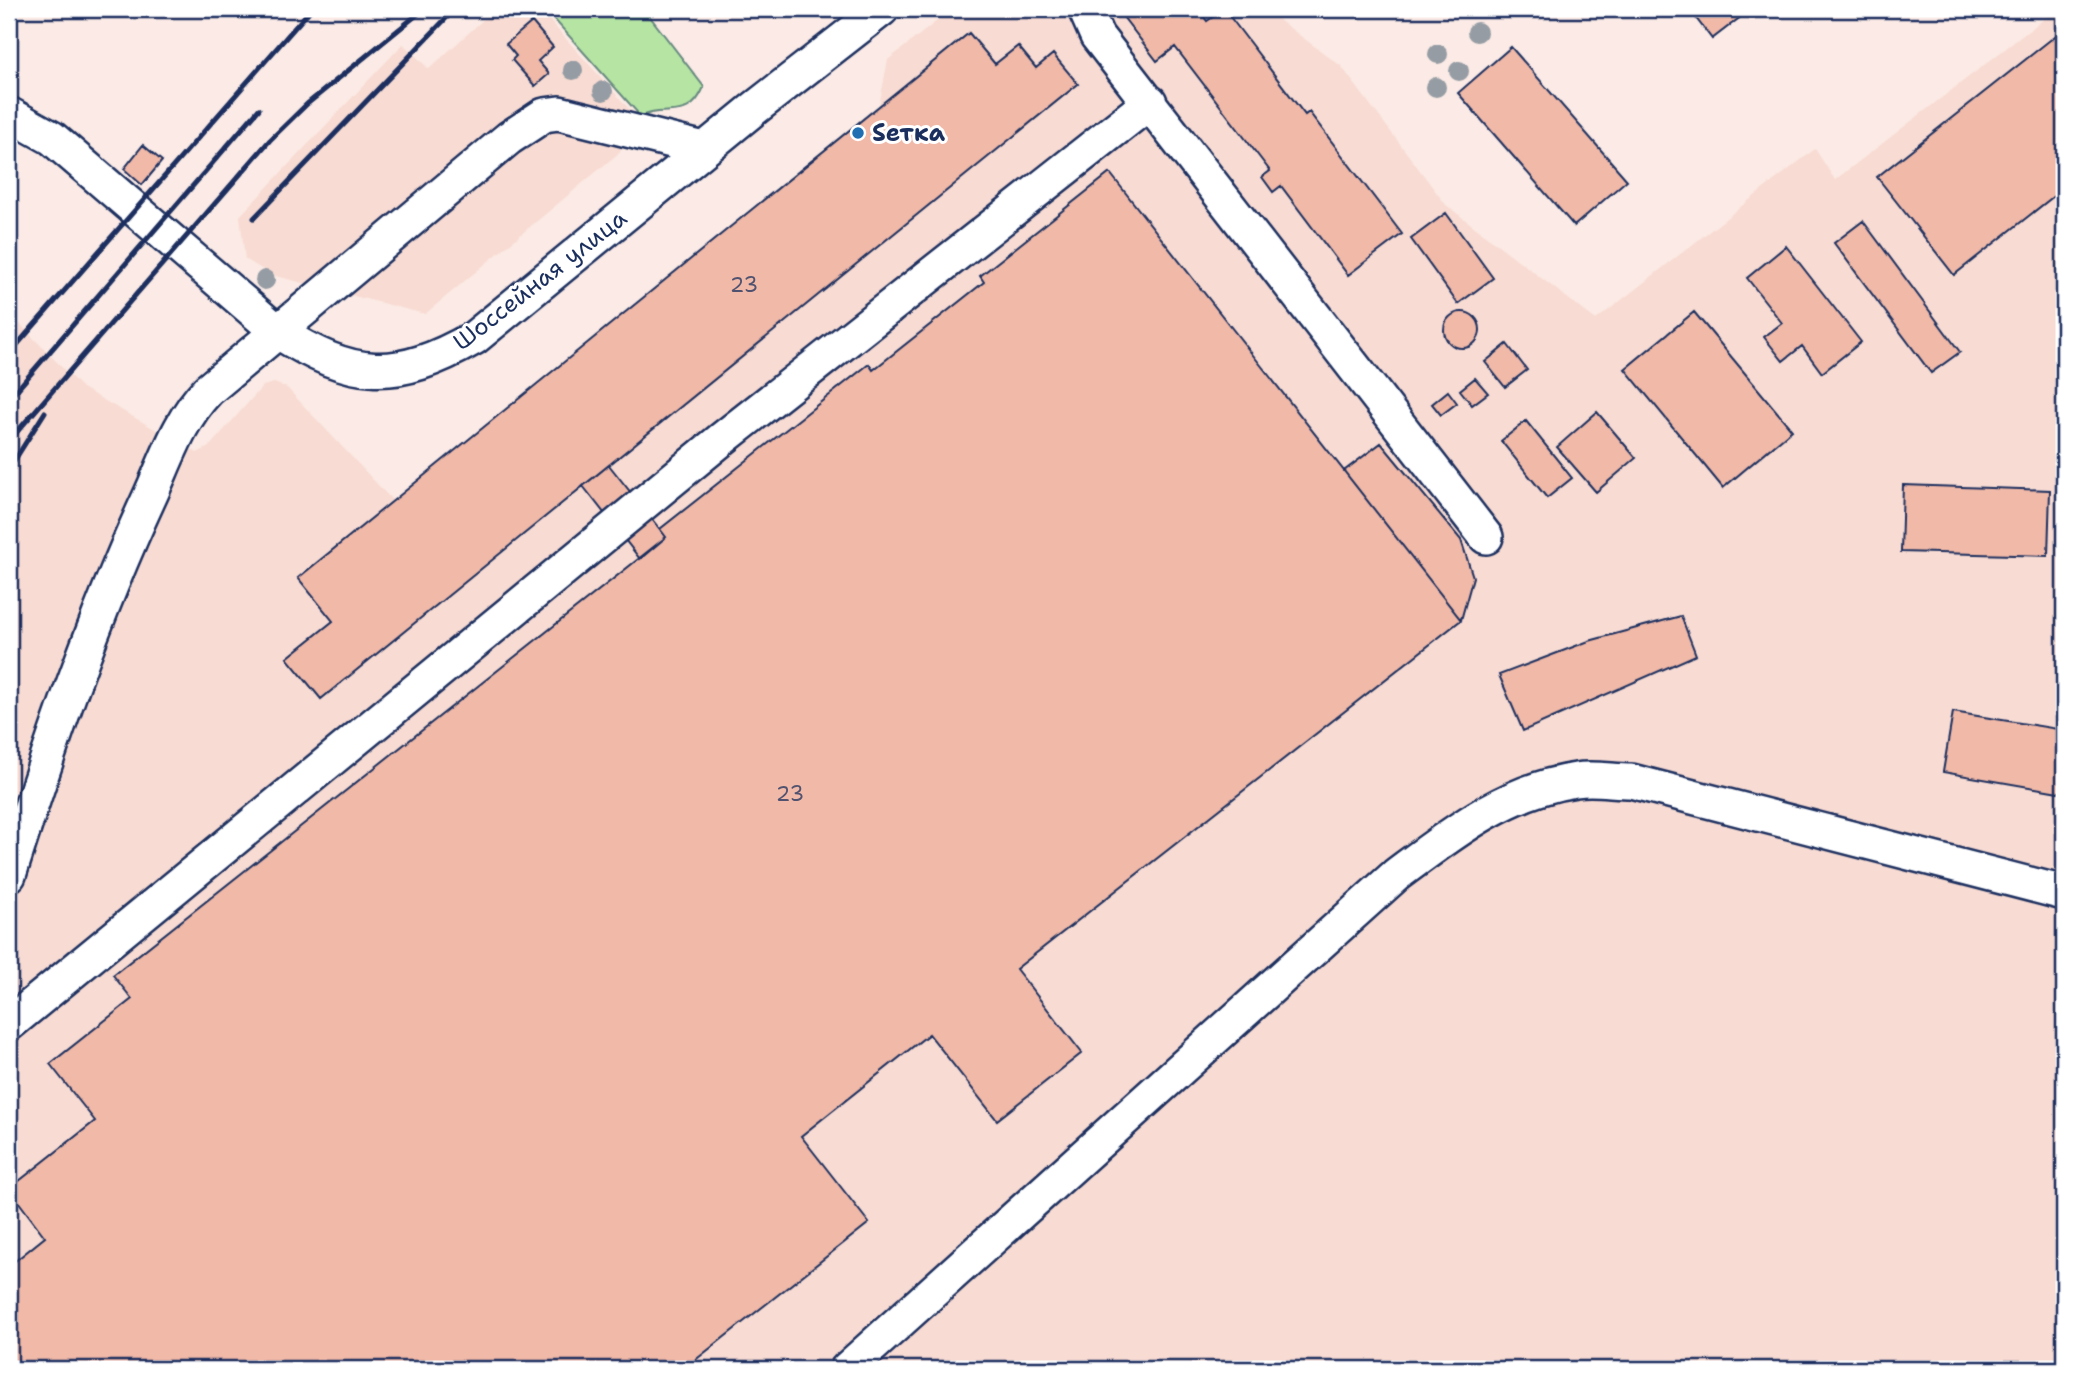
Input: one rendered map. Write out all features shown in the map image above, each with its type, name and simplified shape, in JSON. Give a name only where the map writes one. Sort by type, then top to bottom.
[{"type":"street","name":"Шоссейная улица","points":[[9,114],[52,138],[278,332],[326,359],[361,369],[403,368],[446,354],[474,338],[704,149],[882,9]]},
{"type":"street","points":[[1085,9],[1097,36],[1486,537]]},
{"type":"street","points":[[9,1024],[711,447],[1150,102]]},
{"type":"street","points":[[9,875],[73,680],[174,440],[195,403],[509,138],[544,115],[571,115],[626,132],[704,149]]},
{"type":"street","points":[[847,1369],[1396,875],[1474,817],[1534,790],[1578,779],[1653,786],[2064,893]]},
{"type":"shaded area","points":[[495,9],[539,9],[632,112],[620,152],[425,314],[272,275],[245,259],[240,216],[403,44],[429,69]]},
{"type":"shaded area","points":[[952,9],[1264,9],[1341,66],[1446,205],[1596,320],[1815,149],[1835,180],[2057,9],[2064,9],[2064,1369],[9,1369],[9,313],[82,388],[197,453],[209,447],[263,386],[274,383],[287,388],[393,501],[879,106],[888,60]]},
{"type":"green space","points":[[545,9],[644,9],[704,87],[698,99],[682,110],[655,112],[635,120],[637,112]]},
{"type":"building","points":[[1117,9],[1198,9],[1207,21],[1224,9],[1305,115],[1309,112],[1402,234],[1348,275],[1281,186],[1273,192],[1262,177],[1270,171],[1175,47],[1157,61]]},
{"type":"building","points":[[1689,9],[1751,9],[1712,39]]},
{"type":"building","points":[[532,22],[553,47],[538,61],[549,74],[535,86],[512,60],[516,56],[506,44]]},
{"type":"building","points":[[2064,29],[2064,188],[1954,275],[1877,177]]},
{"type":"building","points":[[969,33],[995,64],[1018,46],[1036,68],[1053,54],[1078,84],[321,699],[287,658],[333,621],[298,578]]},
{"type":"building","points":[[1511,47],[1627,180],[1574,226],[1458,93]]},
{"type":"building","points":[[143,145],[162,161],[142,185],[124,169]]},
{"type":"building","points":[[1110,173],[1461,620],[1016,969],[1082,1053],[997,1120],[929,1034],[801,1136],[869,1223],[684,1369],[9,1369],[9,1266],[45,1237],[9,1189],[95,1121],[50,1064],[132,999],[113,975],[666,537],[660,529],[869,364],[873,370],[984,282],[980,276]]},
{"type":"building","points":[[1446,213],[1493,278],[1458,304],[1411,239]]},
{"type":"building","points":[[1863,221],[1960,352],[1931,373],[1834,243]]},
{"type":"building","points":[[1786,246],[1861,342],[1822,373],[1802,346],[1783,361],[1764,337],[1782,323],[1747,278]]},
{"type":"building","points":[[1462,312],[1474,318],[1480,330],[1474,342],[1462,348],[1450,342],[1444,330],[1450,318]]},
{"type":"building","points":[[1694,312],[1792,430],[1723,488],[1625,369]]},
{"type":"building","points":[[1507,344],[1527,370],[1505,387],[1485,362]]},
{"type":"building","points":[[1475,378],[1488,393],[1472,405],[1460,390]]},
{"type":"building","points":[[1448,391],[1457,403],[1441,415],[1432,404]]},
{"type":"building","points":[[1597,412],[1636,458],[1596,492],[1557,447]]},
{"type":"building","points":[[1526,421],[1572,478],[1547,498],[1501,441]]},
{"type":"building","points":[[1381,443],[1461,540],[1473,577],[1461,620],[1344,471]]},
{"type":"building","points":[[609,465],[666,537],[640,559],[583,486]]},
{"type":"building","points":[[1903,485],[2050,490],[2048,556],[1901,552]]},
{"type":"building","points":[[1681,616],[1696,655],[1523,731],[1499,675],[1589,641]]},
{"type":"building","points":[[1953,712],[2064,730],[2064,793],[1943,772]]},
{"type":"railway","points":[[9,354],[311,9]]},
{"type":"railway","points":[[9,441],[270,140],[307,104],[424,9]]},
{"type":"railway","points":[[254,218],[455,9]]},
{"type":"railway","points":[[9,399],[259,109]]},
{"type":"railway","points":[[9,469],[45,412]]},
{"type":"place","name":"Sетка","points":[[858,133]]}]
